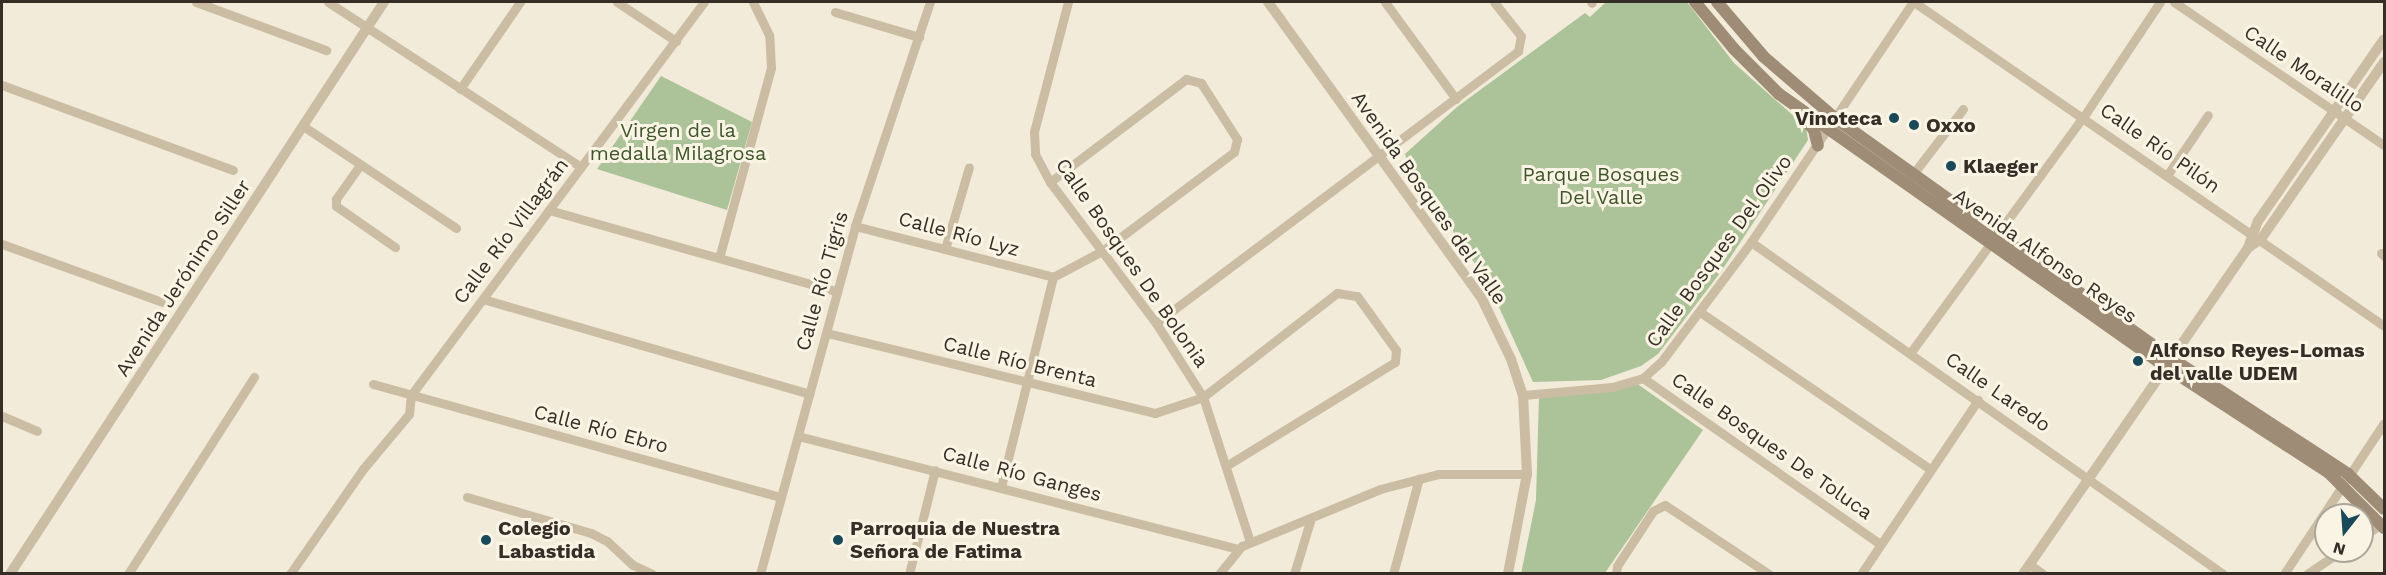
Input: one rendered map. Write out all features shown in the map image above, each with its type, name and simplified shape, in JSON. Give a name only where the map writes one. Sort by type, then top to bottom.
[{"type":"main road","name":"Avenida Alfonso Reyes","points":[[1695,2],[1734,49],[1779,94],[1828,130],[1910,179]]},
{"type":"main road","name":"Avenida Alfonso Reyes","points":[[1717,2],[1764,57],[1910,179],[2169,362],[2345,479],[2385,509]]},
{"type":"main road","points":[[1779,94],[1814,130],[1818,146]]},
{"type":"main road","name":"Avenida Alfonso Reyes","points":[[2345,479],[2384,525]]},
{"type":"street","points":[[196,2],[326,50]]},
{"type":"street","points":[[328,2],[581,167]]},
{"type":"street","name":"Avenida Jerónimo Siller","points":[[10,573],[384,2]]},
{"type":"street","points":[[460,89],[520,2]]},
{"type":"street","points":[[617,2],[676,41]]},
{"type":"street","name":"Calle Río Villagrán","points":[[290,573],[363,469],[409,414],[411,395],[704,2]]},
{"type":"street","points":[[719,258],[771,68],[769,34],[753,2]]},
{"type":"street","name":"Calle Río Tigris","points":[[760,573],[855,226],[930,2]]},
{"type":"street","name":"Calle Bosques De Bolonia","points":[[1068,2],[1034,132],[1035,154],[1050,182],[1156,323],[1203,397],[1250,542]]},
{"type":"street","name":"Avenida Bosques del Valle","points":[[1268,2],[1481,297],[1511,359],[1523,395],[1527,474],[1508,573]]},
{"type":"street","points":[[1385,2],[1456,99]]},
{"type":"street","points":[[1156,323],[1381,157],[1518,51],[1521,36],[1494,2]]},
{"type":"street","name":"Calle Bosques Del Olivo","points":[[1523,395],[1612,387],[1643,378],[1661,362],[1751,242],[1818,146],[1913,2]]},
{"type":"street","name":"Calle Río Pilón","points":[[1913,2],[2084,116],[2385,326]]},
{"type":"street","points":[[1911,352],[2084,116],[2160,2]]},
{"type":"street","name":"Calle Moralillo","points":[[2174,2],[2385,145]]},
{"type":"street","points":[[835,12],[919,37]]},
{"type":"street","points":[[2248,248],[2251,232],[2385,39]]},
{"type":"street","points":[[2043,573],[2026,569],[2087,477],[2248,248],[2261,239],[2385,62]]},
{"type":"street","points":[[1001,487],[1053,277],[1102,251],[1236,148],[1235,135],[1200,82],[1183,81],[1050,182]]},
{"type":"street","points":[[2,85],[233,170]]},
{"type":"street","points":[[1910,179],[1963,109]]},
{"type":"street","points":[[2168,174],[2208,116]]},
{"type":"street","points":[[303,126],[456,228]]},
{"type":"street","points":[[360,165],[336,199],[336,206],[395,247]]},
{"type":"street","points":[[945,249],[969,167]]},
{"type":"street","points":[[549,210],[836,291]]},
{"type":"street","name":"Calle Río Lyz","points":[[855,226],[1053,277]]},
{"type":"street","name":"Calle Laredo","points":[[1751,242],[1911,352],[2223,573]]},
{"type":"street","points":[[2,244],[162,302]]},
{"type":"street","points":[[1203,397],[1337,293],[1357,296],[1396,350],[1397,358],[1391,366],[1226,466]]},
{"type":"street","points":[[483,299],[809,394]]},
{"type":"street","points":[[1700,312],[1930,469]]},
{"type":"street","name":"Calle Río Brenta","points":[[827,333],[1027,381],[1146,414],[1203,397]]},
{"type":"street","points":[[128,573],[254,377]]},
{"type":"street","name":"Calle Bosques De Toluca","points":[[1643,378],[1880,544]]},
{"type":"street","name":"Calle Río Ebro","points":[[373,384],[781,497]]},
{"type":"street","points":[[1861,573],[1978,400]]},
{"type":"street","points":[[2,416],[37,431]]},
{"type":"street","points":[[2284,573],[2345,479],[2385,423]]},
{"type":"street","name":"Calle Río Ganges","points":[[798,436],[1238,549]]},
{"type":"street","points":[[909,573],[935,470]]},
{"type":"street","points":[[1219,573],[1238,549],[1250,542],[1350,500],[1419,478],[1461,473],[1527,474]]},
{"type":"street","points":[[1393,573],[1419,478]]},
{"type":"street","points":[[467,497],[591,533],[607,541],[633,566],[652,573]]},
{"type":"street","points":[[1616,573],[1617,566],[1653,511],[1661,505],[1676,509],[1768,573]]},
{"type":"street","points":[[1294,573],[1311,518]]},
{"type":"street","points":[[2307,573],[2322,563]]},
{"type":"green space","name":"Parque Bosques Del Valle","points":[[1606,2],[1687,2],[1734,63],[1806,127],[1808,140],[1720,273],[1658,354],[1641,366],[1601,380],[1533,382],[1488,283],[1408,165],[1405,154],[1457,107],[1585,13],[1590,17]]},
{"type":"green space","name":"Virgen de la medalla Milagrosa","points":[[661,76],[752,122],[727,210],[597,169]]},
{"type":"green space","points":[[1636,383],[1703,430],[1605,573],[1521,574],[1536,500],[1539,396]]},
{"type":"place","name":"Vinoteca","points":[[1894,118]]},
{"type":"place","name":"Oxxo","points":[[1914,125]]},
{"type":"place","name":"Klaeger","points":[[1951,166]]},
{"type":"place","name":"Alfonso Reyes-Lomas del valle UDEM","points":[[2138,361]]},
{"type":"place","name":"Colegio Labastida","points":[[486,540]]},
{"type":"place","name":"Parroquia de Nuestra Señora de Fatima","points":[[838,540]]}]
